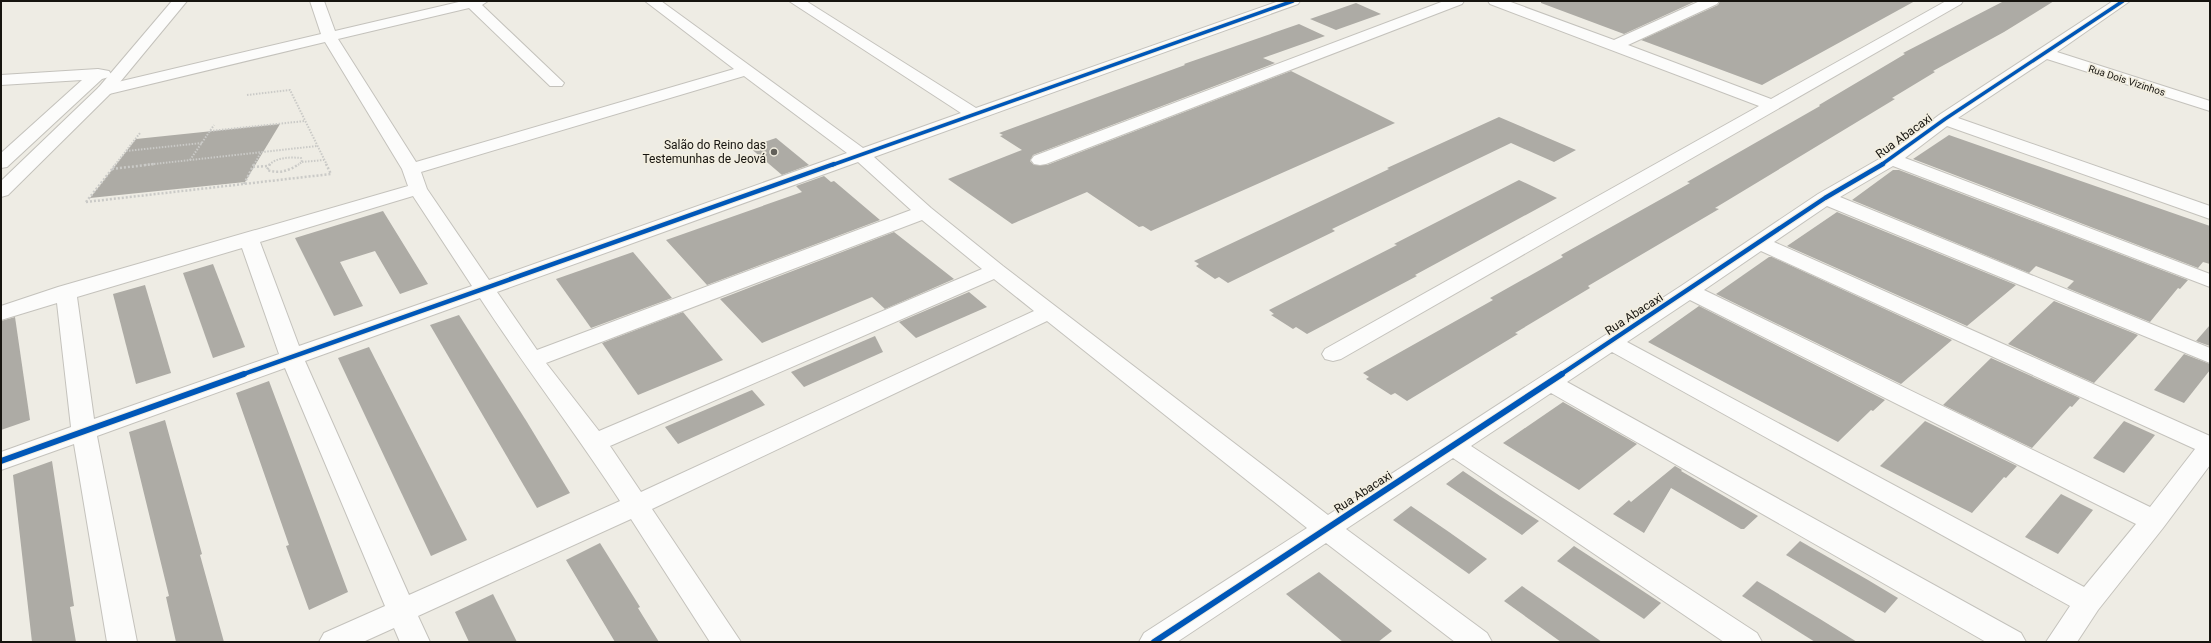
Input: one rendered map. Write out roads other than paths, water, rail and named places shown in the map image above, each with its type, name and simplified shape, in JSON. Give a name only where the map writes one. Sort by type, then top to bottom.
[{"type":"street","points":[[1,191],[105,90],[180,1]]},
{"type":"street","points":[[317,1],[330,38],[415,179],[485,290],[532,360],[595,443],[634,506],[726,642]]},
{"type":"street","points":[[652,1],[862,155],[924,212],[1049,312],[1326,528],[1477,642]]},
{"type":"street","points":[[796,1],[975,115]]},
{"type":"street","points":[[1,461],[485,290],[1293,1]]},
{"type":"street","points":[[1040,160],[1457,1]]},
{"type":"street","points":[[1495,1],[1773,105]]},
{"type":"street","points":[[1614,46],[1712,1]]},
{"type":"street","points":[[1333,354],[1956,1]]},
{"type":"street","name":"Rua Abacaxi","points":[[1154,642],[1688,291],[1758,242],[1825,198],[1892,159],[1945,119],[2123,1]]},
{"type":"street","points":[[105,90],[330,38],[474,2],[556,83]]},
{"type":"street","name":"Rua Dois Vizinhos","points":[[2045,53],[2210,106]]},
{"type":"street","points":[[1,313],[66,292],[249,239],[415,179],[746,71]]},
{"type":"street","points":[[1,80],[120,72]]},
{"type":"street","points":[[1,163],[98,74]]},
{"type":"street","points":[[1945,119],[2210,213]]},
{"type":"street","points":[[1892,159],[2210,281]]},
{"type":"street","points":[[1825,198],[2210,356]]},
{"type":"street","points":[[532,360],[924,212]]},
{"type":"street","points":[[249,239],[292,357],[414,642]]},
{"type":"street","points":[[1758,242],[2210,447],[2154,521],[2088,602],[2062,642]]},
{"type":"street","points":[[595,443],[996,270]]},
{"type":"street","points":[[1688,291],[2154,521]]},
{"type":"street","points":[[66,292],[84,432],[122,642]]},
{"type":"street","points":[[334,642],[634,506],[1049,312]]},
{"type":"street","points":[[1610,342],[2088,602]]},
{"type":"street","points":[[1548,382],[2011,642]]},
{"type":"street","points":[[1452,445],[1747,642]]},
{"type":"place","name":"Salão do Reino das Testemunhas de Jeová","points":[[774,152]]}]
